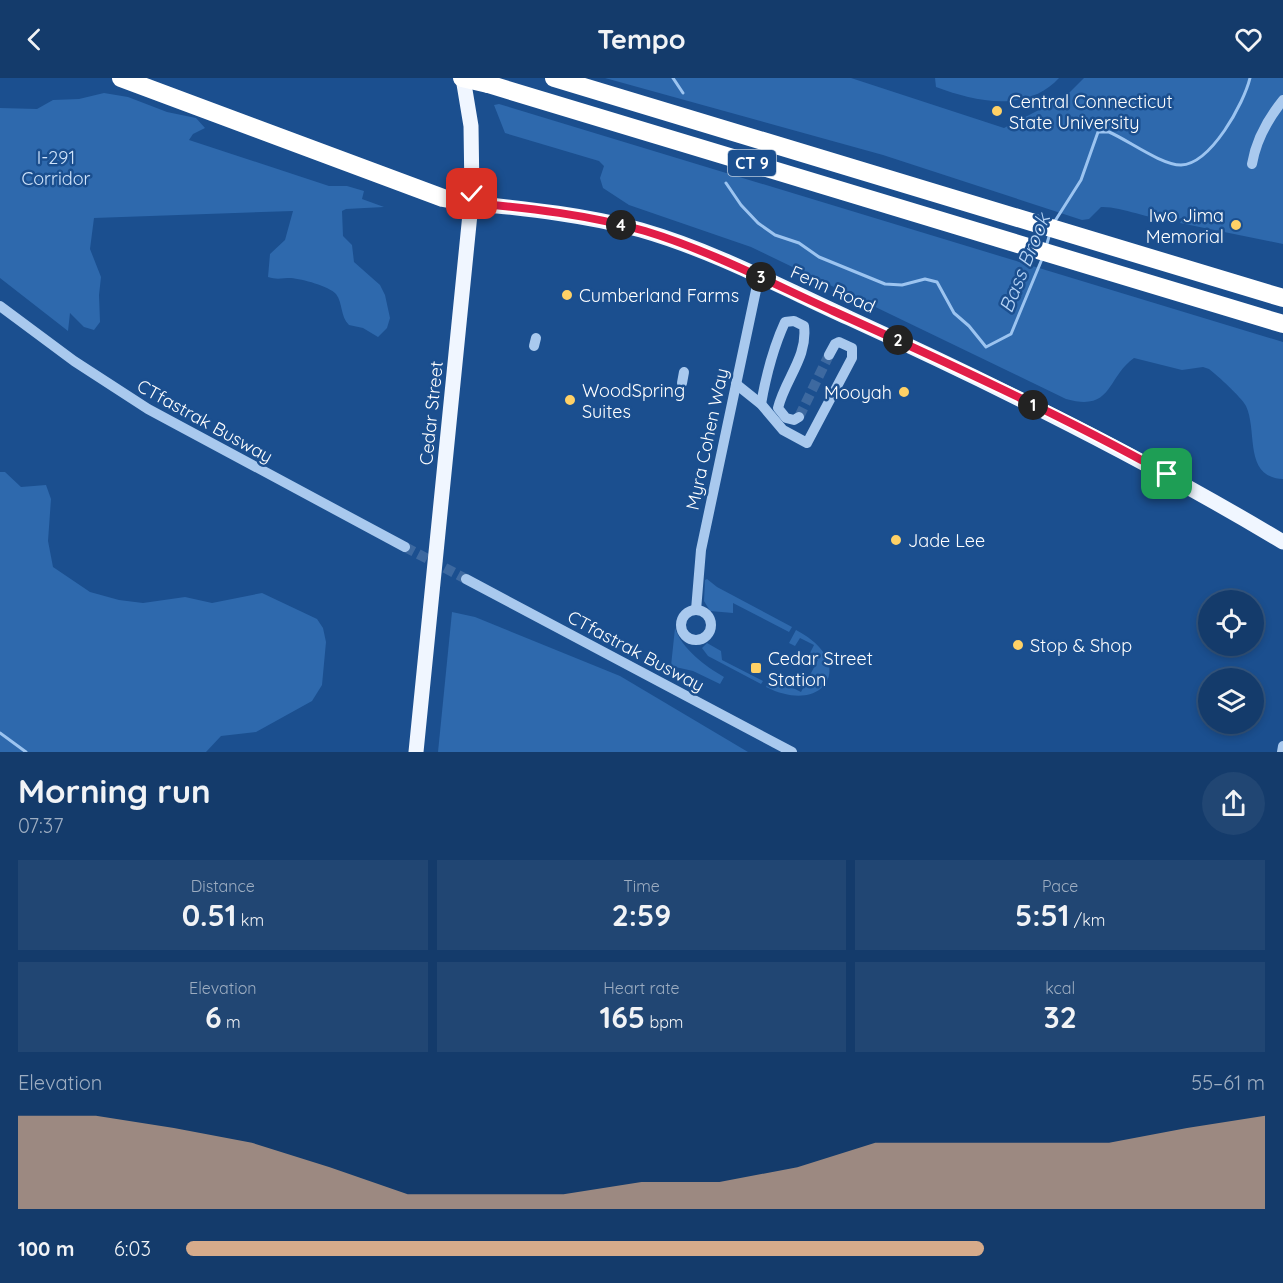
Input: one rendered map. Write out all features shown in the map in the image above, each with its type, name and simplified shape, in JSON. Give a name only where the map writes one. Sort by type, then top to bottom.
[{"type":"highway","points":[[121,78],[442,198],[471,203]]},
{"type":"highway","name":"CT 9","points":[[462,78],[1283,324]]},
{"type":"highway","name":"CT 9","points":[[554,78],[1283,298]]},
{"type":"main road","name":"Cedar Street","points":[[416,752],[471,203],[472,146],[462,78]]},
{"type":"main road","name":"Fenn Road","points":[[471,203],[525,208],[629,227],[691,247],[759,276],[1080,428],[1167,474],[1283,542]]},
{"type":"street","points":[[1252,164],[1255,145],[1272,114],[1283,100]]},
{"type":"street","name":"Myra Cohen Way","points":[[696,610],[701,550],[759,276]]},
{"type":"street","name":"CTfastrak Busway","points":[[0,306],[74,361],[148,409],[405,547]]},
{"type":"street","points":[[761,404],[771,359],[780,333],[785,322],[794,321],[804,327],[806,339],[778,408],[786,418],[794,420],[799,417]]},
{"type":"street","points":[[736,384],[761,404],[783,430],[807,443],[852,358],[852,348],[839,342],[835,344],[830,355]]},
{"type":"street","points":[[682,383],[684,372]]},
{"type":"street","name":"CTfastrak Busway","points":[[466,579],[792,752]]},
{"type":"street","points":[[1282,752],[1283,746]]},
{"type":"green space","points":[[605,78],[851,78],[1004,128],[1066,96],[1084,78],[1283,78],[1283,244],[1180,223],[1184,217],[1166,220],[1111,208],[1101,207],[1089,219],[1082,220],[883,155]]},
{"type":"green space","points":[[935,78],[1059,78],[1046,89],[1031,96],[1000,101],[967,97],[936,87]]},
{"type":"green space","name":"I-291 Corridor","points":[[104,93],[128,97],[167,112],[196,118],[205,128],[193,134],[189,140],[329,186],[347,186],[364,191],[362,199],[384,207],[342,211],[343,236],[352,245],[354,262],[380,285],[385,295],[390,318],[387,328],[378,337],[363,328],[349,325],[344,318],[336,294],[322,286],[291,278],[268,277],[270,254],[285,240],[293,211],[94,218],[90,249],[101,277],[100,322],[94,330],[84,327],[70,313],[68,331],[0,278],[0,108],[37,109],[53,100],[79,99]]},
{"type":"green space","points":[[499,104],[1283,342],[1283,479],[1270,476],[1262,470],[1254,452],[1246,406],[1209,369],[1203,367],[1182,370],[1134,358],[1101,397],[1093,401],[1081,402],[1066,399],[751,247],[629,205],[603,188],[600,178],[604,166],[599,161],[505,133],[494,105]]},
{"type":"green space","points":[[0,472],[5,472],[21,487],[46,485],[51,499],[48,541],[53,567],[90,592],[119,600],[143,603],[185,597],[212,603],[262,593],[317,619],[323,628],[326,642],[322,685],[312,701],[256,732],[221,736],[206,752],[0,752]]},
{"type":"green space","points":[[707,579],[717,587],[792,627],[789,632],[733,603],[733,613],[710,611],[704,601],[705,580]]},
{"type":"green space","points":[[452,612],[475,617],[620,676],[748,752],[438,752]]},
{"type":"green space","points":[[675,628],[689,650],[724,677],[720,684],[693,671],[671,666]]},
{"type":"green space","points":[[796,630],[815,643],[826,657],[830,670],[827,682],[818,691],[805,695],[787,694],[766,687],[771,677],[801,692],[818,660],[809,655],[814,645],[800,638],[795,646],[789,643]]},
{"type":"green space","points":[[707,643],[721,651],[722,660],[763,681],[761,684],[708,656],[702,648]]},
{"type":"waterway","name":"Bass Brook","points":[[673,78],[683,93]]},
{"type":"waterway","name":"Bass Brook","points":[[1055,221],[1081,180],[1098,132],[1109,132],[1154,157],[1173,164],[1181,165],[1192,162],[1204,154],[1224,130],[1241,102],[1250,78]]},
{"type":"waterway","name":"Bass Brook","points":[[726,183],[741,205],[758,223],[775,235],[799,243],[819,257],[885,284],[902,285],[925,279],[937,282],[954,313],[969,326],[986,347],[1011,334],[1042,259]]},
{"type":"waterway","name":"Bass Brook","points":[[1046,247],[1050,233]]},
{"type":"waterway","points":[[0,733],[26,752]]},
{"type":"tunnel","points":[[799,417],[829,355]]},
{"type":"tunnel","points":[[405,547],[466,579]]},
{"type":"place","name":"Central Connecticut State University","points":[[997,111]]},
{"type":"place","name":"Iwo Jima Memorial","points":[[1236,225]]},
{"type":"place","name":"Cumberland Farms","points":[[567,295]]},
{"type":"place","name":"Mooyah","points":[[904,392]]},
{"type":"place","name":"WoodSpring Suites","points":[[570,400]]},
{"type":"place","name":"Jade Lee","points":[[896,540]]},
{"type":"place","name":"Stop & Shop","points":[[1018,645]]},
{"type":"place","name":"Cedar Street Station","points":[[756,668]]},
{"type":"route","points":[[472,194],[471,203],[525,208],[638,229],[665,237],[741,267],[989,383],[1167,474]]}]
